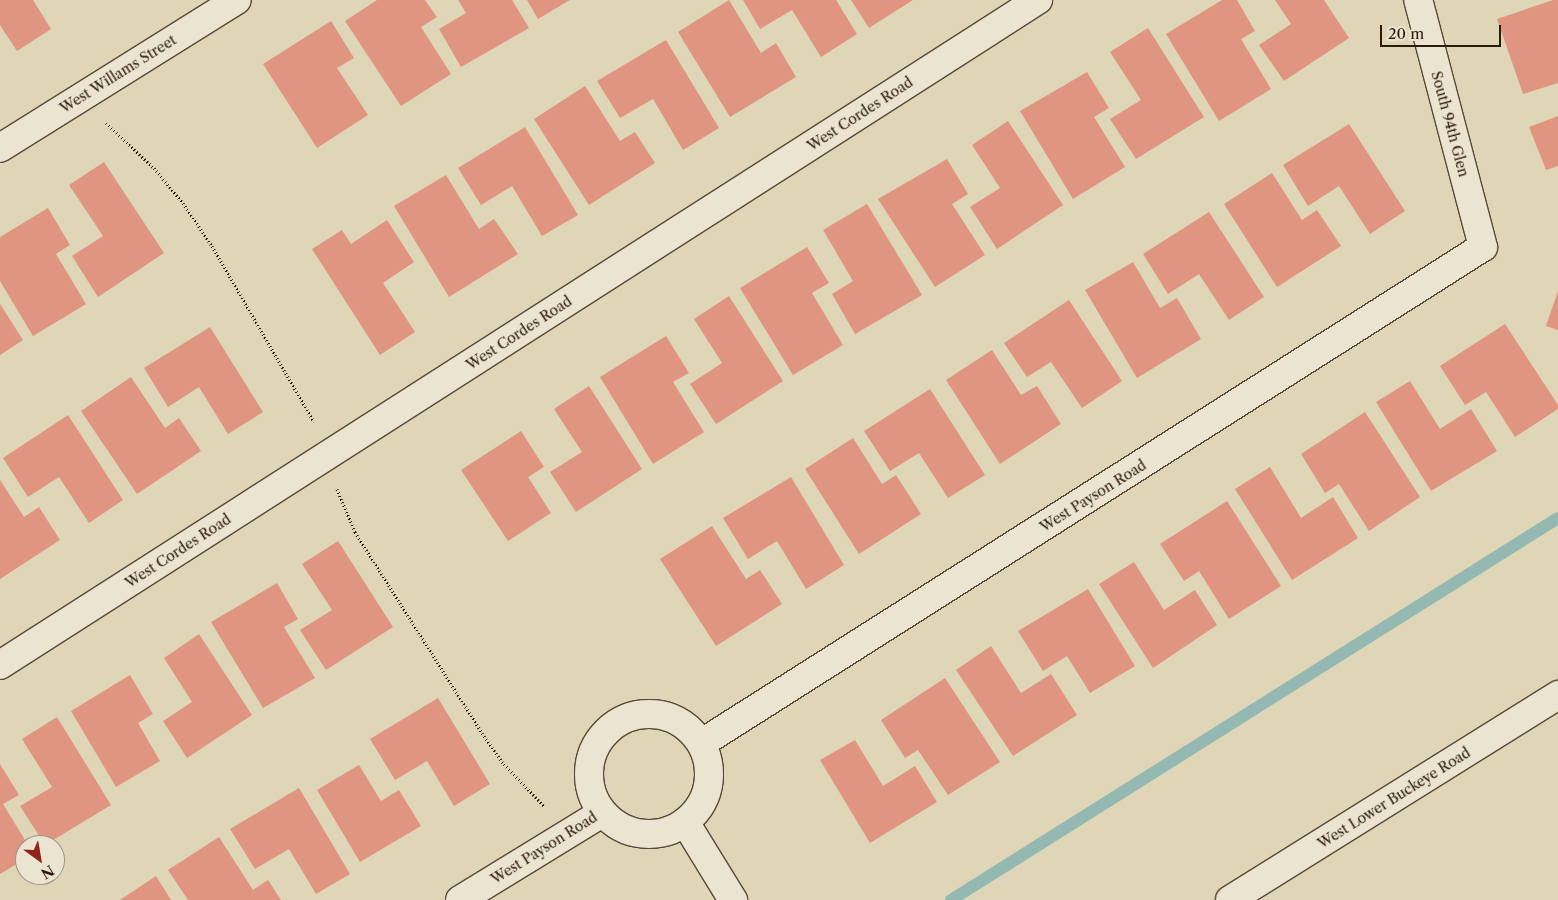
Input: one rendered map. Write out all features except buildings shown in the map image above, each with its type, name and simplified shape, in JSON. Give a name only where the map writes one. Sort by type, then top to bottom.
[{"type":"street","name":"West Willams Street","points":[[0,148],[237,0]]},
{"type":"street","name":"West Cordes Road","points":[[0,665],[1038,0]]},
{"type":"street","name":"South 94th Glen","points":[[1418,0],[1483,247]]},
{"type":"street","name":"West Payson Road","points":[[702,743],[1483,247]]},
{"type":"street","name":"West Lower Buckeye Road","points":[[1230,900],[1558,695]]},
{"type":"street","name":"West Payson Road","points":[[643,714],[672,718],[690,728],[702,743],[710,778],[698,810],[685,822],[668,831],[651,834],[632,832],[616,825],[602,813],[592,795],[588,776],[590,762],[600,738],[615,724],[643,714]]},
{"type":"street","name":"West Payson Road","points":[[460,900],[602,813]]},
{"type":"street","points":[[685,822],[733,900]]},
{"type":"path","points":[[87,94],[105,122],[154,168],[207,239],[316,427]]},
{"type":"path","points":[[315,463],[342,496],[354,532],[482,733],[566,835]]},
{"type":"waterway","points":[[951,900],[1558,518]]}]
